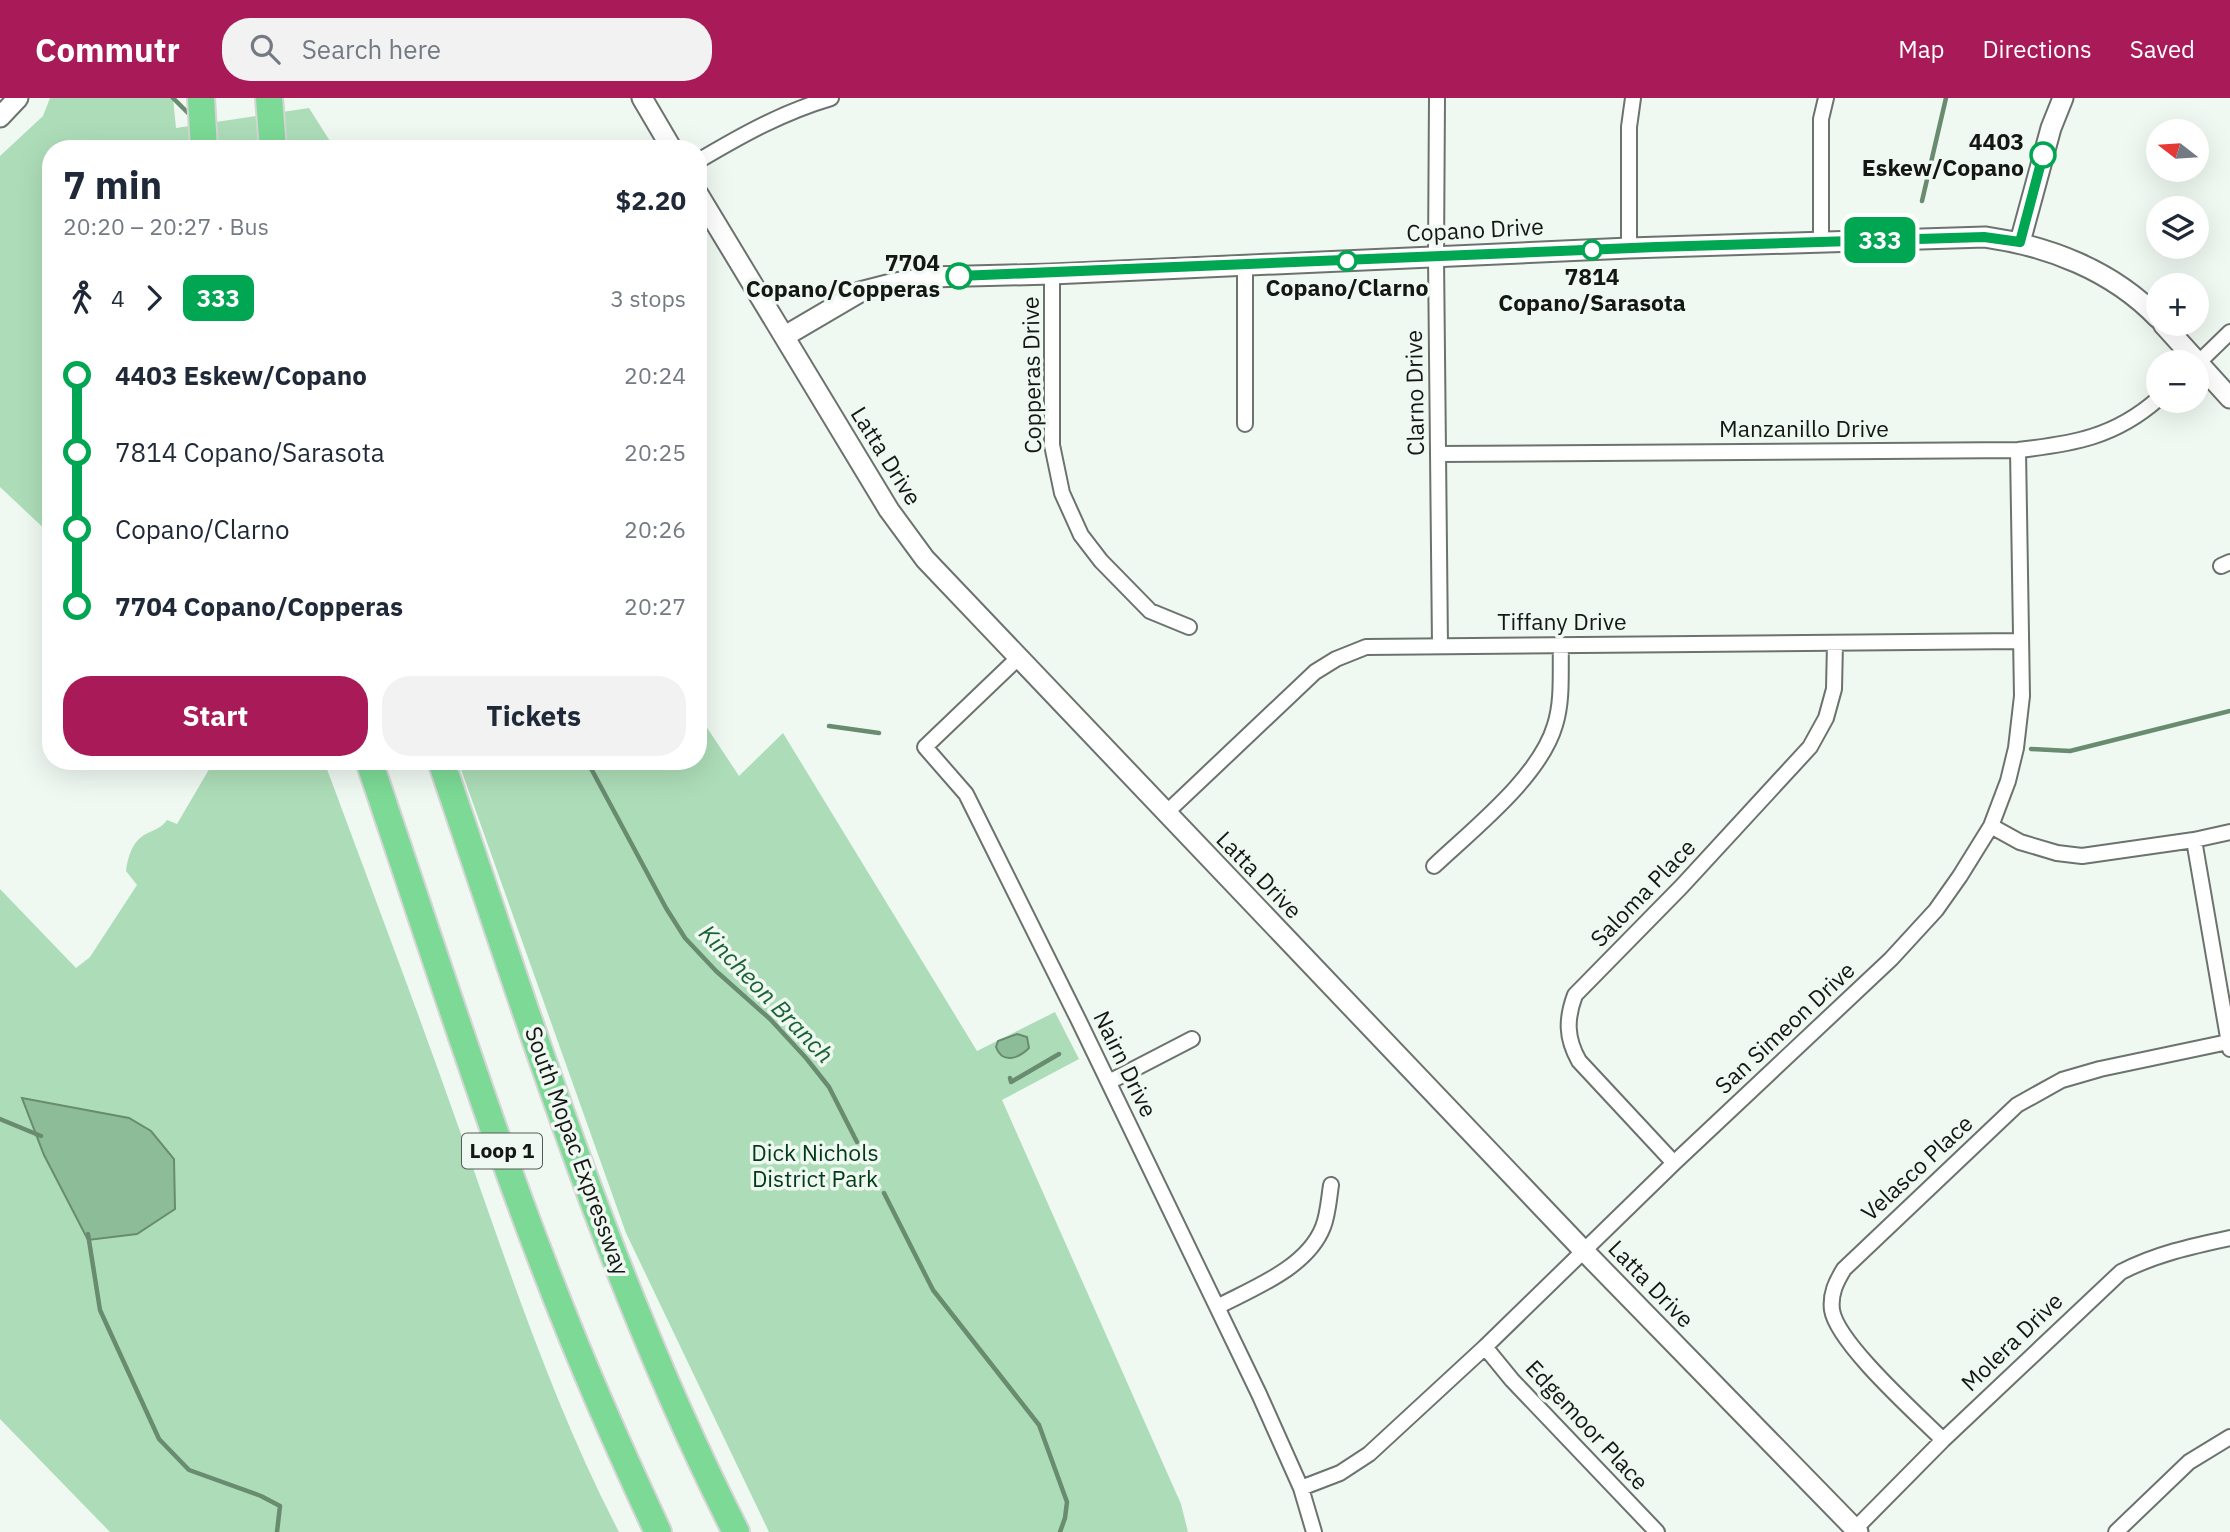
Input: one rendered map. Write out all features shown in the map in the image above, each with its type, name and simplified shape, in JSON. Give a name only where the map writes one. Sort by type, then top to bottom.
[{"type":"highway","points":[[201,98],[203,140]]},
{"type":"highway","points":[[269,98],[271,140]]},
{"type":"highway","name":"Loop 1","points":[[372,770],[505,1159],[547,1273],[598,1401],[658,1532]]},
{"type":"highway","name":"South Mopac Expressway","points":[[443,770],[610,1249],[661,1371],[736,1532]]},
{"type":"street","points":[[0,117],[18,98]]},
{"type":"street","points":[[642,98],[666,140]]},
{"type":"street","points":[[707,156],[756,126],[790,111],[831,98]]},
{"type":"street","name":"Clarno Drive","points":[[1437,98],[1440,646]]},
{"type":"street","points":[[1629,248],[1629,127],[1633,98]]},
{"type":"street","points":[[1821,242],[1821,119],[1826,98]]},
{"type":"street","points":[[2020,242],[2051,128],[2063,98]]},
{"type":"street","name":"Latta Drive","points":[[707,209],[888,510],[925,559],[1584,1251],[1857,1530]]},
{"type":"street","name":"Copano Drive","points":[[785,336],[860,292],[930,277],[1629,248],[1984,237],[2020,242],[2073,260],[2110,281],[2146,307]]},
{"type":"street","points":[[1245,266],[1245,424]]},
{"type":"street","name":"Copperas Drive","points":[[1052,274],[1052,445],[1062,494],[1081,535],[1101,561],[1150,611],[1189,627]]},
{"type":"street","points":[[2209,352],[2230,332]]},
{"type":"street","points":[[2174,336],[2186,350]]},
{"type":"street","points":[[2209,375],[2230,398]]},
{"type":"street","name":"Manzanillo Drive","points":[[1438,454],[2018,450],[2066,445],[2090,438],[2121,425],[2146,409]]},
{"type":"street","name":"San Simeon Drive","points":[[1301,1488],[1340,1473],[1369,1454],[1485,1347],[1917,933],[1960,876],[1990,826],[2008,781],[2016,748],[2022,696],[2018,450]]},
{"type":"street","name":"Tiffany Drive","points":[[1166,813],[1315,672],[1336,659],[1366,647],[2021,641]]},
{"type":"street","name":"Saloma Place","points":[[1674,1163],[1579,1061],[1571,1046],[1569,1011],[1575,995],[1682,886],[1810,747],[1826,718],[1834,689],[1835,643]]},
{"type":"street","points":[[1434,866],[1528,775],[1543,755],[1555,725],[1560,700],[1561,645]]},
{"type":"street","name":"Nairn Drive","points":[[1018,658],[925,747],[969,801],[1109,1082],[1301,1488],[1314,1532]]},
{"type":"street","points":[[1990,826],[2020,842],[2057,853],[2082,856],[2194,840],[2230,832]]},
{"type":"street","points":[[2194,840],[2229,1046]]},
{"type":"street","points":[[1109,1082],[1192,1039]]},
{"type":"street","name":"Velasco Place","points":[[1943,1440],[1839,1328],[1832,1311],[1832,1297],[1836,1282],[1844,1269],[2017,1105],[2041,1090],[2062,1080],[2100,1069],[2229,1046]]},
{"type":"street","points":[[1217,1307],[1279,1276],[1294,1264],[1323,1228],[1331,1185]]},
{"type":"street","name":"Molera Drive","points":[[1857,1530],[1943,1440],[2121,1272],[2143,1261],[2189,1246],[2230,1238]]},
{"type":"street","name":"Edgemoor Place","points":[[1485,1347],[1512,1380],[1657,1532]]},
{"type":"street","points":[[2116,1532],[2189,1462],[2230,1437]]},
{"type":"green space","points":[[50,98],[173,98],[176,128],[309,108],[329,140],[42,140],[42,527],[0,487],[0,156],[43,116]]},
{"type":"green space","name":"Dick Nichols District Park","points":[[707,728],[739,776],[783,733],[977,1051],[1055,1012],[1079,1059],[1002,1100],[1181,1504],[1188,1532],[769,1532],[626,1233],[461,770],[707,770]]},
{"type":"green space","points":[[209,770],[327,770],[428,1040],[533,1336],[573,1435],[619,1532],[110,1532],[0,1419],[0,889],[76,968],[90,957],[137,885],[126,871],[136,842],[167,820],[177,824]]},
{"type":"shaded area","points":[[1017,1034],[1027,1037],[1029,1048],[1015,1057],[1002,1056],[996,1047],[998,1041]]},
{"type":"shaded area","points":[[22,1098],[129,1118],[151,1131],[174,1159],[175,1209],[137,1234],[88,1240],[44,1155]]},
{"type":"waterway","name":"Kincheon Branch","points":[[173,98],[191,116]]},
{"type":"waterway","points":[[1922,201],[1946,98]]},
{"type":"waterway","points":[[2031,749],[2070,751],[2230,711]]},
{"type":"waterway","points":[[829,726],[879,733]]},
{"type":"waterway","name":"Kincheon Branch","points":[[592,770],[685,938],[716,971],[770,1019],[806,1058],[829,1087],[857,1142]]},
{"type":"waterway","points":[[1010,1078],[1011,1082],[1059,1054]]},
{"type":"waterway","points":[[0,1119],[41,1136]]},
{"type":"waterway","name":"Kincheon Branch","points":[[884,1193],[933,1290],[1039,1425],[1067,1502],[1060,1532]]},
{"type":"waterway","points":[[88,1234],[100,1310],[159,1439],[189,1470],[261,1496],[280,1506],[277,1532]]},
{"type":"bus line","name":"333","points":[[959,276],[1766,243],[1984,237],[2020,242],[2043,155]]},
{"type":"place","name":"4403 Eskew/Copano","points":[[2043,155]]},
{"type":"place","name":"7814 Copano/Sarasota","points":[[1592,250]]},
{"type":"place","name":"Copano/Clarno","points":[[1347,261]]},
{"type":"place","name":"7704 Copano/Copperas","points":[[959,276]]}]
